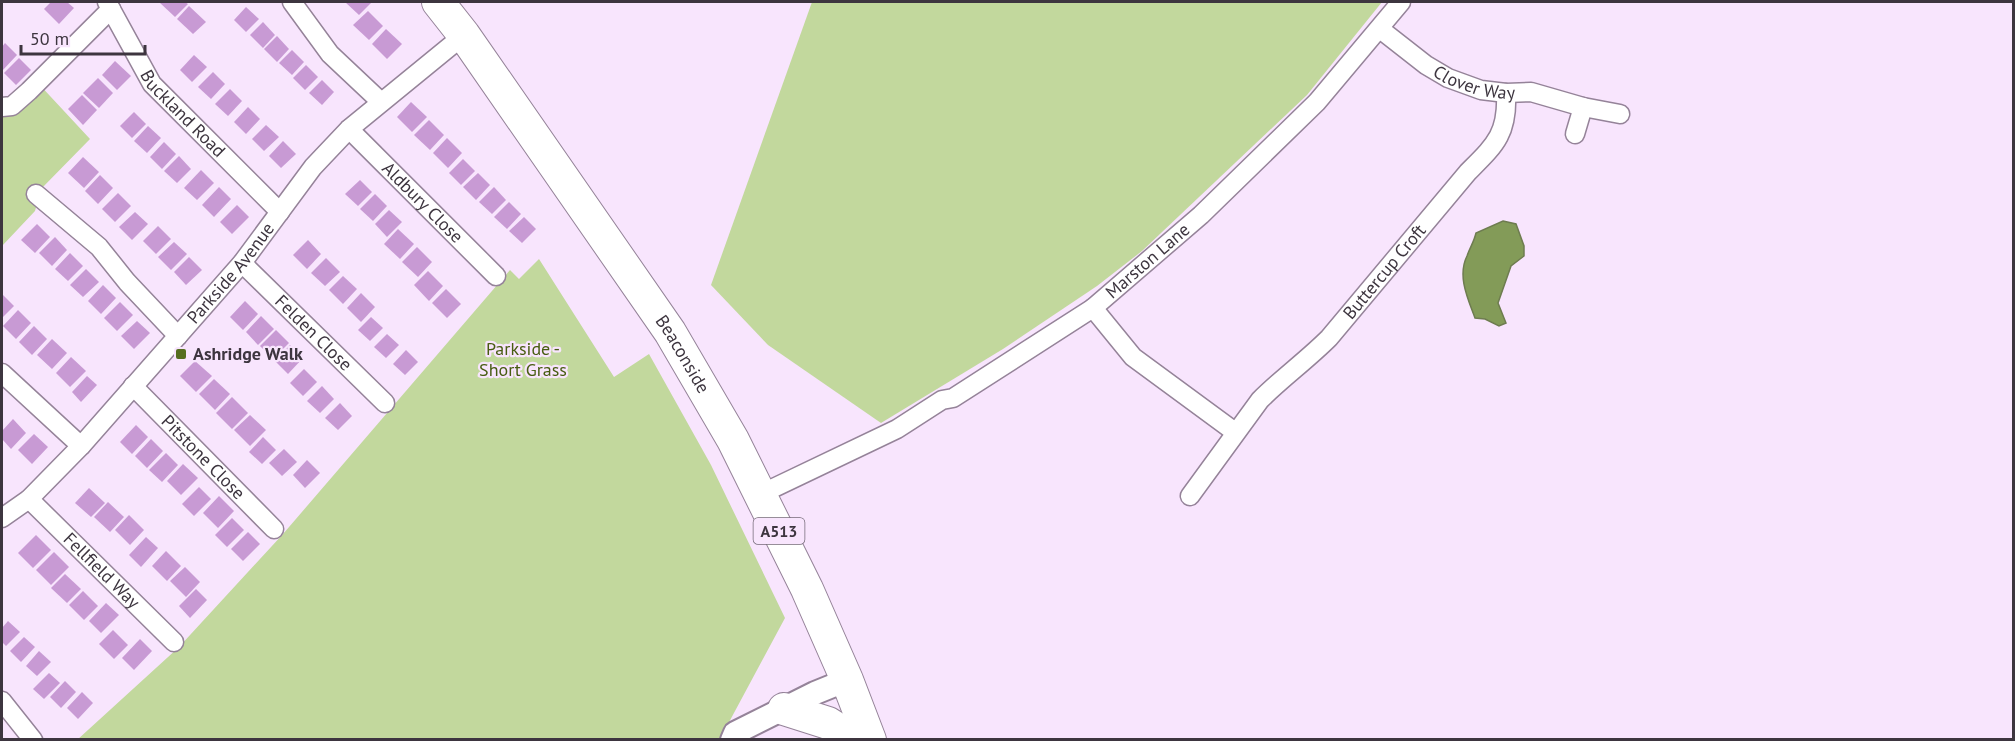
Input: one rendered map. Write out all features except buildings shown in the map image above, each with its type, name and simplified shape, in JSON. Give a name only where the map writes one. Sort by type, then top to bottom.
[{"type":"highway","name":"Beaconside","points":[[438,2],[464,35],[670,332],[733,440],[761,494],[807,589],[847,680],[870,740]]},
{"type":"highway","points":[[784,709],[828,723],[855,740]]},
{"type":"street","points":[[292,2],[330,54],[381,102]]},
{"type":"street","name":"Marston Lane","points":[[761,494],[897,429],[942,400],[953,398],[1093,308],[1201,215],[1317,102],[1401,2]]},
{"type":"street","points":[[2,107],[12,106],[29,91],[109,5]]},
{"type":"street","name":"Buckland Road","points":[[109,5],[152,84],[280,212]]},
{"type":"street","name":"Clover Way","points":[[1380,29],[1426,65],[1448,78],[1481,90],[1506,93],[1531,92],[1583,107],[1620,114]]},
{"type":"street","name":"Parkside Avenue","points":[[2,518],[28,499],[81,446],[242,263],[313,167],[349,129],[464,35]]},
{"type":"street","name":"Buttercup Croft","points":[[1190,496],[1235,432],[1274,387],[1329,338],[1468,172],[1489,151],[1500,134],[1507,115],[1506,93]]},
{"type":"street","points":[[1575,134],[1583,107]]},
{"type":"street","name":"Aldbury Close","points":[[349,129],[496,276]]},
{"type":"street","points":[[36,194],[99,247],[127,282],[178,336]]},
{"type":"street","name":"Felden Close","points":[[242,263],[385,403]]},
{"type":"street","points":[[1093,308],[1133,357],[1235,432]]},
{"type":"street","points":[[2,373],[81,446]]},
{"type":"street","name":"Pitstone Close","points":[[133,386],[274,529]]},
{"type":"street","name":"Fellfield Way","points":[[28,499],[174,642]]},
{"type":"street","points":[[732,740],[735,733],[847,680]]},
{"type":"street","points":[[2,701],[33,740]]},
{"type":"green space","points":[[812,2],[1382,2],[1307,95],[1142,251],[1097,286],[1003,349],[881,423],[768,345],[711,285]]},
{"type":"green space","points":[[37,82],[90,139],[41,189],[35,211],[2,246],[2,107]]},
{"type":"green space","name":"Parkside - Short Grass","points":[[539,259],[614,377],[649,354],[711,465],[785,618],[720,739],[77,740],[179,647],[283,534],[510,270],[519,279]]},
{"type":"shaded area","points":[[1503,221],[1516,224],[1524,246],[1524,256],[1511,266],[1498,303],[1506,323],[1499,326],[1485,319],[1475,318],[1469,303],[1463,271],[1476,233]]},
{"type":"place","name":"Ashridge Walk","points":[[181,354]]}]
